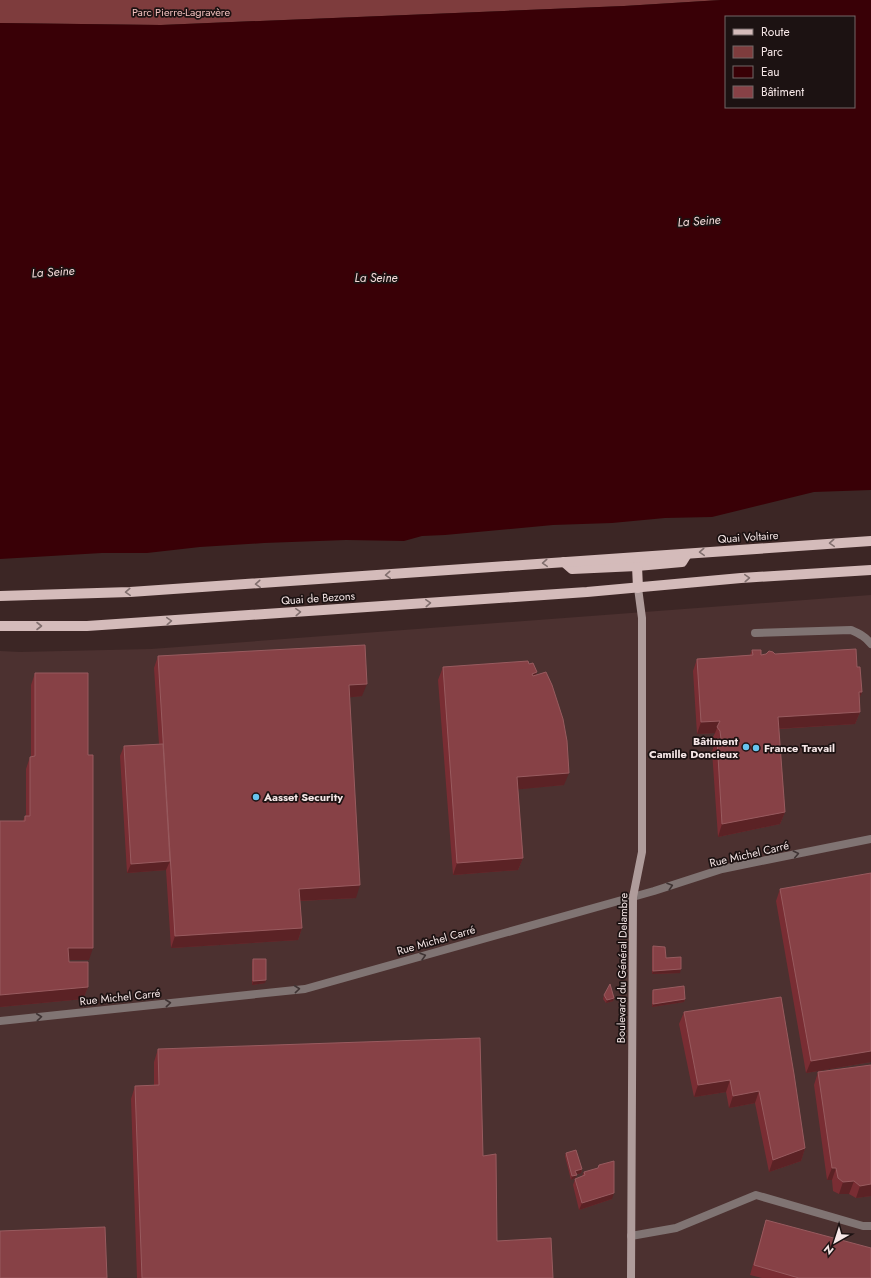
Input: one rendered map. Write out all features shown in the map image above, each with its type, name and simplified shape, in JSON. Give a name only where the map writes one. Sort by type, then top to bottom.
[{"type":"main road","name":"Quai Voltaire","points":[[626,558],[871,541]]},
{"type":"main road","points":[[564,562],[572,569],[637,566],[682,562],[687,554]]},
{"type":"main road","name":"Quai de Bezons","points":[[0,596],[130,592],[626,558]]},
{"type":"main road","points":[[637,566],[638,588],[741,578],[871,570]]},
{"type":"main road","name":"Quai de Bezons","points":[[0,626],[87,626],[638,588]]},
{"type":"street","name":"Boulevard du Général Delambre","points":[[631,1278],[633,897],[642,852],[642,618],[638,588]]},
{"type":"street","points":[[755,633],[851,630],[862,634],[871,644]]},
{"type":"street","name":"Rue Michel Carré","points":[[0,1021],[305,989],[633,897],[722,870],[871,839]]},
{"type":"street","points":[[631,1236],[676,1228],[756,1195],[863,1226],[871,1226]]},
{"type":"shaded area","points":[[871,595],[871,1278],[0,1278],[0,651],[20,652],[151,649]]},
{"type":"green space","name":"Parc Pierre-Lagravère","points":[[0,0],[721,0],[624,6],[161,25],[0,23]]},
{"type":"water","name":"La Seine","points":[[721,0],[871,0],[871,490],[814,492],[712,517],[665,518],[612,523],[553,525],[422,536],[404,541],[346,540],[264,543],[200,547],[147,553],[102,553],[0,559],[0,23],[161,25],[624,6]]},
{"type":"building","name":"Aasset Security","points":[[365,645],[367,684],[349,685],[360,885],[299,889],[302,928],[175,936],[158,656]]},
{"type":"building","name":"Bâtiment Camille Doncieux","points":[[856,649],[857,667],[860,667],[862,692],[859,692],[860,712],[778,717],[785,812],[722,824],[717,739],[721,739],[720,731],[717,727],[720,721],[701,722],[697,659],[753,655],[752,650],[761,650],[761,655],[766,654],[769,651],[775,654]]},
{"type":"building","points":[[528,661],[529,664],[533,663],[537,672],[532,674],[533,676],[546,672],[552,685],[563,719],[567,741],[569,773],[517,777],[523,858],[457,863],[443,667]]},
{"type":"building","points":[[35,673],[88,673],[88,755],[93,755],[93,948],[68,948],[69,962],[88,962],[88,987],[0,995],[0,821],[25,821],[25,816],[30,816],[30,757],[35,756]]},
{"type":"building","points":[[163,744],[170,861],[131,864],[124,746]]},
{"type":"building","points":[[871,873],[871,1051],[811,1061],[780,889]]},
{"type":"building","points":[[653,946],[665,947],[666,958],[681,957],[681,969],[653,971]]},
{"type":"building","points":[[253,959],[266,959],[266,980],[253,981]]},
{"type":"building","points":[[610,984],[614,998],[607,1000],[604,995]]},
{"type":"building","points":[[684,986],[685,999],[653,1004],[653,990]]},
{"type":"building","points":[[781,997],[805,1148],[773,1160],[759,1091],[733,1096],[730,1080],[698,1085],[684,1012]]},
{"type":"building","points":[[480,1038],[483,1156],[496,1154],[497,1241],[551,1238],[553,1278],[142,1278],[135,1086],[159,1085],[158,1049]]},
{"type":"building","points":[[871,1065],[871,1184],[860,1186],[854,1181],[843,1182],[838,1178],[836,1168],[832,1168],[818,1072]]},
{"type":"building","points":[[576,1150],[582,1169],[575,1171],[577,1175],[572,1176],[566,1153]]},
{"type":"building","points":[[614,1161],[614,1193],[582,1203],[575,1179],[585,1175],[584,1172],[598,1168],[599,1165]]},
{"type":"building","points":[[766,1220],[871,1248],[871,1278],[799,1278],[754,1265]]},
{"type":"building","points":[[105,1227],[107,1278],[0,1278],[0,1231]]},
{"type":"place","name":"Bâtiment Camille Doncieux","points":[[746,747]]},
{"type":"place","name":"France Travail","points":[[756,748]]},
{"type":"place","name":"Aasset Security","points":[[256,797]]}]
